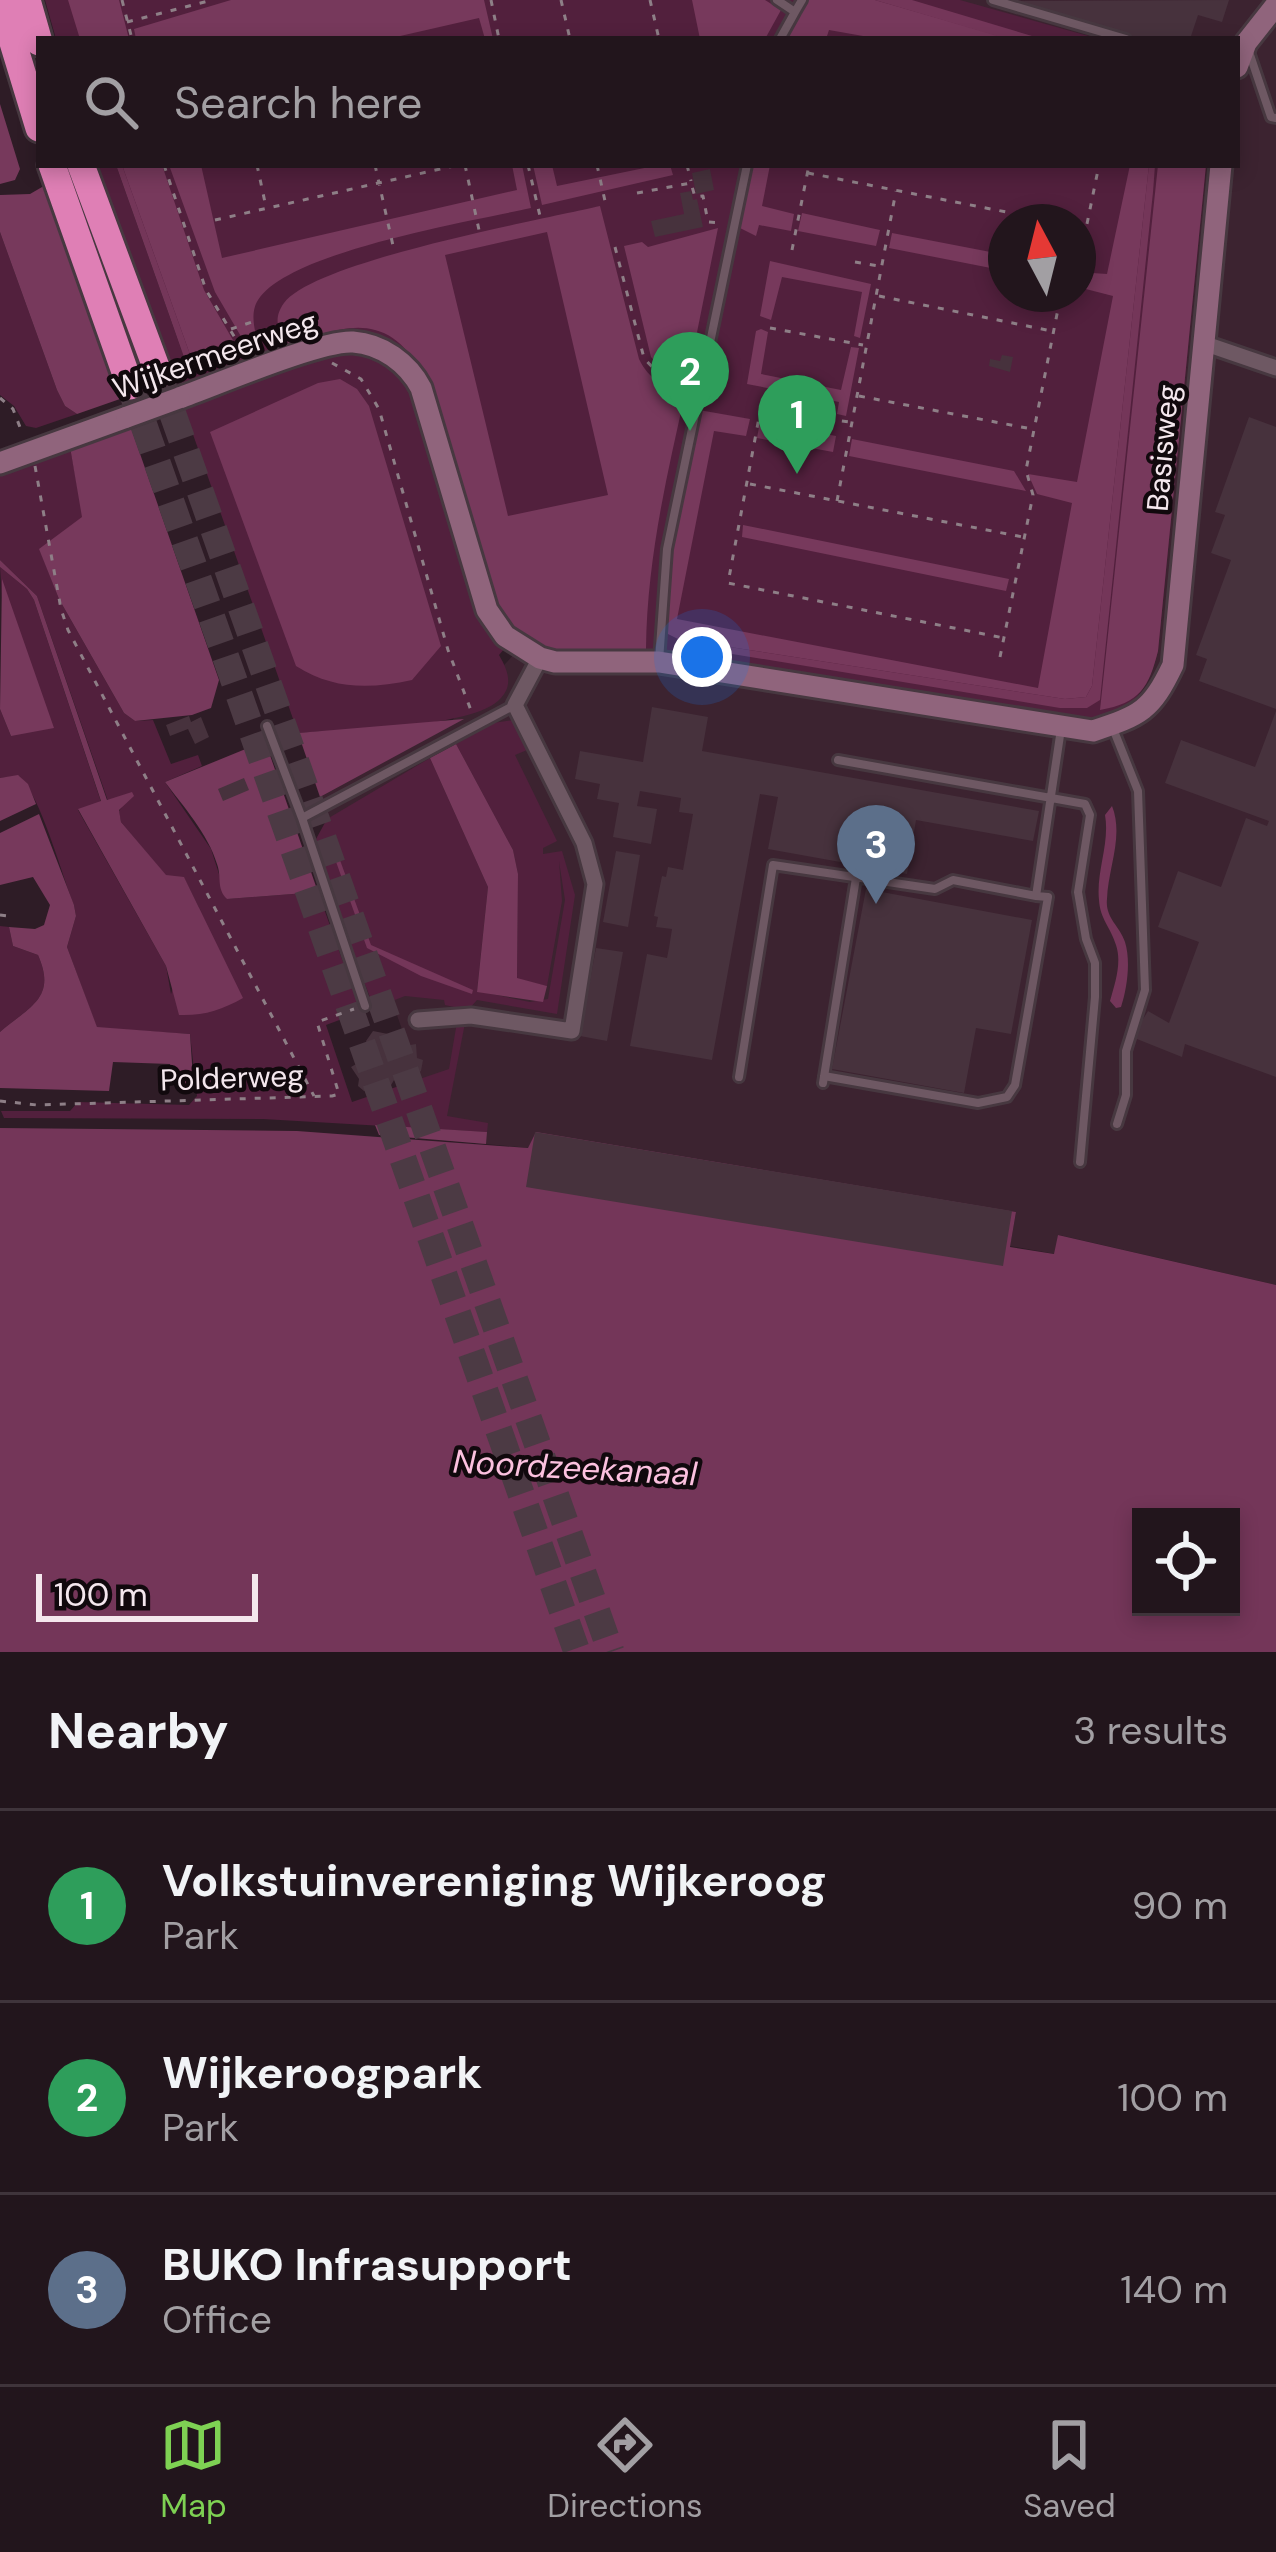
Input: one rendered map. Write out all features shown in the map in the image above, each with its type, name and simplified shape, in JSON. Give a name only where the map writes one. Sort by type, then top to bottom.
[{"type":"highway","points":[[0,0],[36,118]]},
{"type":"highway","points":[[27,0],[37,36]]},
{"type":"highway","points":[[53,168],[130,386]]},
{"type":"highway","points":[[82,168],[159,375]]},
{"type":"street","points":[[1240,59],[1246,43],[1276,5]]},
{"type":"street","name":"Basisweg","points":[[1120,722],[1156,700],[1173,665],[1221,168]]},
{"type":"street","name":"Wijkermeerweg","points":[[0,463],[343,342],[375,346],[401,362],[421,388],[487,610],[506,636],[540,658]]},
{"type":"street","points":[[1203,343],[1276,368]]},
{"type":"street","points":[[418,1020],[471,1016],[572,1031],[595,884],[584,844],[515,705],[540,658],[570,664],[658,662],[1093,731],[1120,722]]},
{"type":"lane","points":[[776,0],[795,12]]},
{"type":"lane","points":[[782,36],[802,0]]},
{"type":"lane","points":[[993,0],[1116,36]]},
{"type":"lane","points":[[1246,43],[1271,117],[1276,118]]},
{"type":"lane","points":[[658,662],[668,549],[746,168]]},
{"type":"lane","points":[[302,818],[515,705]]},
{"type":"lane","points":[[1117,1124],[1126,1095],[1126,1052],[1145,990],[1138,791],[1120,722]]},
{"type":"lane","points":[[267,726],[365,1006]]},
{"type":"lane","points":[[1036,896],[1061,726]]},
{"type":"lane","points":[[838,760],[1085,804],[1090,815],[1078,892],[1095,964],[1095,997],[1080,1162]]},
{"type":"lane","points":[[739,1077],[772,866],[935,889],[952,880],[1048,897],[1015,1085],[1007,1097],[978,1103],[824,1080],[856,878]]},
{"type":"path","points":[[122,0],[130,36]]},
{"type":"path","points":[[127,22],[212,0]]},
{"type":"path","points":[[490,0],[498,36]]},
{"type":"path","points":[[561,0],[568,36]]},
{"type":"path","points":[[650,0],[658,36]]},
{"type":"path","points":[[165,168],[206,290],[255,371]]},
{"type":"path","points":[[258,168],[266,208]]},
{"type":"path","points":[[376,168],[394,250]]},
{"type":"path","points":[[215,220],[445,168]]},
{"type":"path","points":[[466,168],[479,230]]},
{"type":"path","points":[[529,168],[540,216]]},
{"type":"path","points":[[598,168],[605,201]]},
{"type":"path","points":[[688,168],[695,197],[703,196],[708,222],[734,224]]},
{"type":"path","points":[[792,250],[809,168]]},
{"type":"path","points":[[1092,204],[1098,168]]},
{"type":"path","points":[[808,173],[988,208]]},
{"type":"path","points":[[637,193],[691,183]]},
{"type":"path","points":[[837,501],[896,190]]},
{"type":"path","points":[[615,247],[644,358],[671,381],[689,384]]},
{"type":"path","points":[[855,262],[880,267]]},
{"type":"path","points":[[876,295],[1054,331]]},
{"type":"path","points":[[1000,656],[1033,496],[1026,470],[1058,312]]},
{"type":"path","points":[[229,329],[258,320]]},
{"type":"path","points":[[770,328],[866,345]]},
{"type":"path","points":[[328,361],[361,379],[379,409],[453,666],[479,725]]},
{"type":"path","points":[[857,396],[1034,430]]},
{"type":"path","points":[[0,398],[13,409],[31,452],[68,630],[314,1096]]},
{"type":"path","points":[[761,407],[728,583],[1004,638]]},
{"type":"path","points":[[827,419],[852,423]]},
{"type":"path","points":[[747,484],[1024,538]]},
{"type":"path","points":[[0,915],[9,916]]},
{"type":"path","name":"Polderweg","points":[[0,1101],[38,1105],[339,1094],[317,1022],[365,1006]]},
{"type":"shaded area","points":[[45,0],[960,0],[1088,36],[55,36]]},
{"type":"shaded area","points":[[68,0],[119,0],[128,36],[79,36]]},
{"type":"shaded area","points":[[231,0],[484,0],[492,36],[484,36],[479,18],[400,36],[135,36],[134,29]]},
{"type":"shaded area","points":[[692,0],[765,0],[781,10],[767,36],[699,36]]},
{"type":"shaded area","points":[[805,0],[875,0],[1000,36],[863,36],[829,30],[827,36],[785,36]]},
{"type":"shaded area","points":[[940,0],[1276,0],[1276,1285],[1059,1235],[1055,1254],[1010,1246],[1016,1212],[441,1140],[320,797],[443,730],[536,631],[1037,699],[1178,168],[1240,168],[1240,36],[1058,36]]},
{"type":"shaded area","points":[[0,104],[20,169],[15,180],[0,184]]},
{"type":"shaded area","points":[[97,168],[117,168],[184,357],[120,168],[1206,168],[1158,651],[1141,691],[1124,708],[1099,720],[1083,723],[736,665],[690,653],[640,649],[609,653],[518,633],[499,655],[507,671],[507,687],[486,708],[437,722],[298,733],[183,406],[190,403],[180,378],[173,380]]},
{"type":"shaded area","points":[[123,168],[163,168],[204,290],[241,354],[219,362],[192,360]]},
{"type":"shaded area","points":[[170,168],[202,168],[222,258],[517,190],[513,168],[523,168],[531,208],[384,240],[306,267],[276,283],[255,306],[261,354],[253,357],[215,292]]},
{"type":"shaded area","points":[[534,168],[553,168],[557,186],[644,168],[671,168],[673,175],[542,205]]},
{"type":"shaded area","points":[[749,168],[769,168],[762,206],[794,214],[791,231],[759,225],[756,236],[738,227]]},
{"type":"shaded area","points":[[1129,168],[1149,168],[1092,686],[1086,697],[1065,699],[678,639],[664,632],[668,561],[699,410],[750,419],[746,436],[714,431],[677,619],[1038,688],[1072,503],[1037,494],[1028,474],[1077,482],[1113,296],[1096,292],[1096,273],[1107,274]]},
{"type":"shaded area","points":[[1158,168],[1206,168],[1158,651],[1141,691],[1125,703],[1100,710]]},
{"type":"shaded area","points":[[49,183],[120,399],[77,414],[65,406],[57,390],[0,232],[0,195],[30,194]]},
{"type":"shaded area","points":[[600,206],[639,359],[658,381],[685,394],[654,552],[646,649],[563,654],[537,647],[507,621],[485,581],[442,428],[426,383],[404,348],[364,328],[285,345],[278,324],[284,303],[304,287],[338,272],[431,244]],"holes":[[[547,232],[608,495],[508,516],[445,255]]]},
{"type":"shaded area","points":[[802,213],[880,230],[876,246],[798,231]]},
{"type":"shaded area","points":[[718,228],[688,377],[682,376],[651,357],[624,246],[642,242],[648,247]]},
{"type":"shaded area","points":[[0,232],[57,390],[65,406],[77,414],[36,428],[26,426],[14,406],[0,395]]},
{"type":"shaded area","points":[[892,233],[988,252],[988,267],[889,248]]},
{"type":"shaded area","points":[[770,261],[871,284],[860,338],[854,336],[862,292],[782,277],[771,320],[760,316]]},
{"type":"shaded area","points":[[756,331],[768,332],[761,374],[841,390],[851,347],[859,348],[846,416],[837,414],[839,402],[747,384]]},
{"type":"shaded area","points":[[760,422],[836,436],[833,452],[757,438]]},
{"type":"shaded area","points":[[130,425],[219,680],[211,708],[192,715],[135,721],[124,713],[59,599],[39,549],[82,517],[70,447]]},
{"type":"shaded area","points":[[852,439],[1014,471],[1026,491],[849,456]]},
{"type":"shaded area","points":[[70,447],[83,517],[40,550],[59,599],[124,713],[135,721],[153,720],[171,764],[198,755],[202,766],[165,782],[211,849],[227,899],[318,892],[361,1012],[326,1025],[352,1102],[449,1069],[457,1022],[465,1023],[447,1116],[488,1123],[487,1132],[263,1119],[4,1118],[1,1111],[70,1111],[78,1102],[189,1105],[197,1096],[190,1034],[97,1028],[67,947],[76,916],[74,905],[42,817],[19,776],[0,778],[0,709],[11,736],[0,567],[34,600],[101,802],[78,810],[166,966],[171,994],[199,908],[184,878],[166,876],[121,822],[119,811],[132,793],[108,801],[37,596],[0,560],[0,472]]},
{"type":"shaded area","points":[[743,525],[1009,579],[1006,591],[742,537]]},
{"type":"shaded area","points":[[2,579],[54,728],[11,736],[0,709]]},
{"type":"shaded area","points":[[464,719],[320,797],[298,733]]},
{"type":"shaded area","points":[[514,720],[527,750],[515,755],[557,841],[543,848],[543,854],[562,851],[575,895],[557,1014],[477,1000],[468,1010],[445,1005],[444,1000],[405,996],[374,1008],[316,839],[327,819],[430,758],[488,887],[477,991],[530,1002],[548,999],[565,900],[559,861],[562,901],[547,986],[517,979],[518,874],[513,850],[456,744],[493,723]]},
{"type":"shaded area","points":[[265,741],[318,892],[227,899],[208,842],[165,782]]},
{"type":"shaded area","points":[[456,744],[513,850],[518,874],[517,978],[547,986],[543,1002],[477,992],[488,887],[430,758]]},
{"type":"shaded area","points":[[18,775],[28,784],[36,804],[0,821],[0,778]]},
{"type":"shaded area","points":[[39,814],[74,905],[76,916],[67,947],[97,1027],[190,1034],[193,1078],[187,1084],[175,1084],[170,1064],[113,1062],[109,1091],[0,1088],[0,1032],[30,1008],[44,982],[38,955],[13,946],[9,927],[44,925],[50,905],[33,877],[0,885],[0,833]]},
{"type":"shaded area","points":[[0,926],[9,927],[13,946],[38,955],[44,982],[30,1008],[0,1032]]},
{"type":"shaded area","points":[[375,1125],[487,1132],[486,1144],[379,1135]]},
{"type":"water","points":[[875,0],[912,0],[1032,36],[997,36]]},
{"type":"water","points":[[117,168],[123,168],[192,360],[219,362],[197,368],[184,357]]},
{"type":"water","points":[[1149,168],[1155,168],[1100,700],[1087,708],[1060,708],[678,645],[678,639],[1065,699],[1086,697],[1092,686]]},
{"type":"water","points":[[340,379],[357,389],[369,406],[441,646],[412,680],[352,685],[324,680],[296,666],[210,432],[318,383]]},
{"type":"water","points":[[0,560],[37,596],[107,800],[132,792],[134,796],[119,810],[121,822],[166,875],[184,877],[243,998],[228,1006],[179,1015],[166,966],[78,809],[101,801],[34,600],[0,567]]},
{"type":"water","points":[[1112,806],[1116,840],[1107,906],[1125,942],[1128,966],[1121,1007],[1116,1008],[1110,1001],[1118,952],[1101,913],[1099,889],[1105,815]]},
{"type":"water","points":[[330,845],[337,852],[371,945],[473,990],[472,994],[421,976],[367,948]]},
{"type":"water","name":"Noordzeekanaal","points":[[0,1128],[297,1131],[528,1148],[536,1132],[1016,1212],[1010,1247],[1054,1254],[1058,1235],[1276,1285],[1276,1652],[0,1652]]},
{"type":"building","points":[[1229,0],[1222,22],[1198,15],[1191,36],[1129,36],[1017,1]]},
{"type":"building","points":[[710,169],[714,190],[696,194],[692,173]]},
{"type":"building","points":[[691,191],[703,227],[655,237],[651,221],[684,214],[680,193]]},
{"type":"building","points":[[1002,355],[1013,357],[1010,372],[989,366],[990,359],[1000,361]]},
{"type":"building","points":[[1249,417],[1276,427],[1276,709],[1199,681],[1207,659],[1196,655],[1231,560],[1211,553],[1225,515],[1215,512]]},
{"type":"building","points":[[652,707],[708,717],[702,751],[1039,811],[1033,841],[916,820],[907,874],[768,849],[778,797],[760,794],[712,1060],[630,1046],[647,954],[667,958],[669,948],[672,929],[656,927],[658,917],[654,916],[662,876],[666,877],[668,867],[683,870],[693,814],[679,812],[681,798],[640,791],[637,806],[657,809],[651,844],[613,837],[619,803],[597,799],[600,784],[575,779],[580,751],[643,762]]},
{"type":"building","points":[[1276,711],[1276,1077],[1185,1044],[1182,1057],[1132,1037],[1148,1011],[1169,1023],[1199,942],[1158,927],[1178,871],[1221,887],[1246,818],[1267,826],[1269,821],[1165,783],[1181,740],[1255,767]]},
{"type":"building","points":[[189,716],[191,722],[201,717],[209,737],[195,744],[188,729],[170,736],[166,725]]},
{"type":"building","points":[[244,778],[249,790],[223,801],[218,789]]},
{"type":"building","points":[[616,851],[640,855],[628,927],[603,922]]},
{"type":"building","points":[[866,889],[1032,920],[1011,1034],[976,1028],[964,1093],[832,1069]]},
{"type":"building","points":[[596,948],[623,952],[607,1041],[580,1036]]},
{"type":"building","points":[[373,1031],[388,1034],[393,1048],[416,1044],[417,1058],[423,1060],[421,1071],[398,1084],[394,1080],[390,1087],[364,1091],[358,1086],[351,1067],[372,1055],[366,1041]]},
{"type":"building","points":[[535,1132],[1012,1211],[1003,1266],[526,1187]]},
{"type":"tunnel","points":[[159,375],[611,1652]]},
{"type":"tunnel","points":[[130,386],[577,1652]]},
{"type":"place","name":"Wijkeroogpark","points":[[690,431]]},
{"type":"place","name":"Volkstuinvereniging Wijkeroog","points":[[797,474]]},
{"type":"place","name":"BUKO Infrasupport","points":[[876,904]]}]
